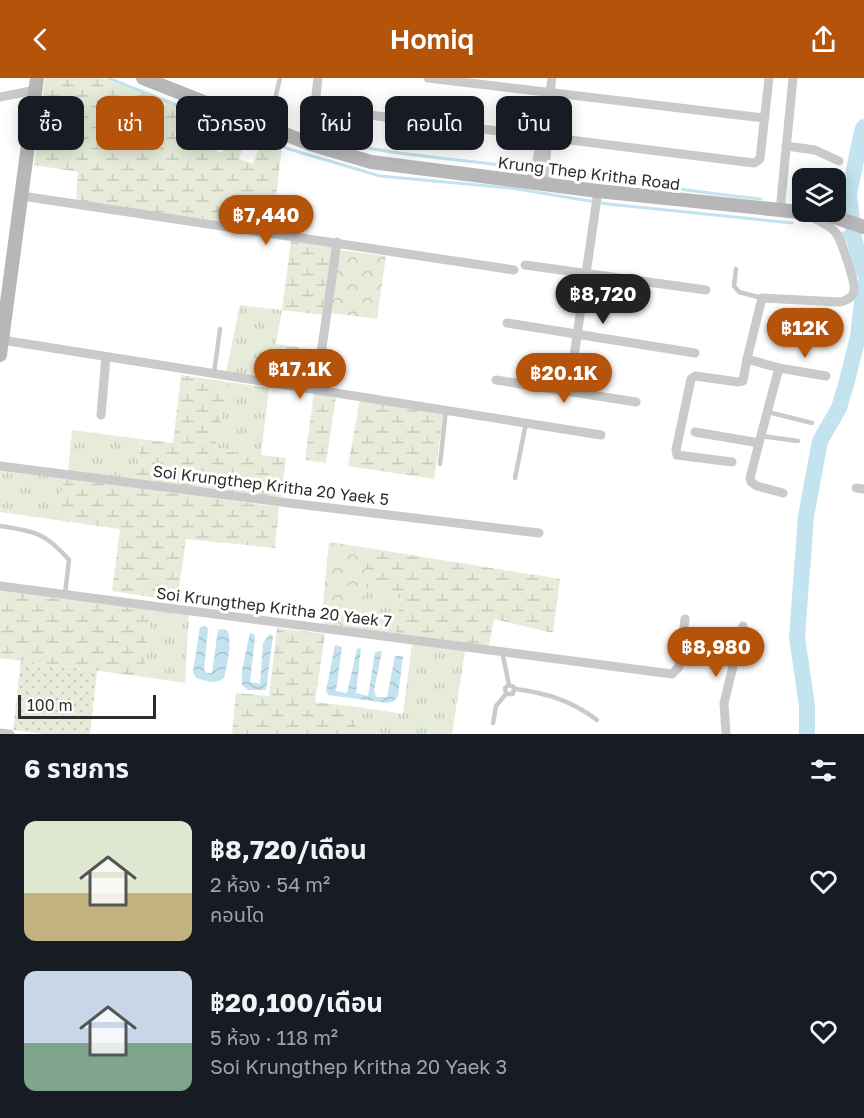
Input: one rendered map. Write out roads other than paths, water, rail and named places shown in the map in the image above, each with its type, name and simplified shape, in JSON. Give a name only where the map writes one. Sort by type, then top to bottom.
[{"type":"main road","name":"Krung Thep Kritha Road","points":[[143,78],[189,96]]},
{"type":"main road","points":[[0,356],[4,294],[22,196],[36,84]]},
{"type":"main road","name":"Krung Thep Kritha Road","points":[[288,135],[333,152],[371,162],[549,186],[598,195],[792,212]]},
{"type":"main road","name":"Krung Thep Kritha Road","points":[[846,220],[864,227]]},
{"type":"street","points":[[318,78],[316,108],[496,131]]},
{"type":"street","points":[[428,78],[764,118]]},
{"type":"street","points":[[549,96],[552,78]]},
{"type":"street","points":[[572,141],[754,164],[760,159],[769,78]]},
{"type":"street","points":[[780,211],[793,78]]},
{"type":"street","points":[[0,97],[36,84]]},
{"type":"street","points":[[786,146],[815,150],[838,161]]},
{"type":"street","points":[[527,183],[536,169],[538,150]]},
{"type":"street","points":[[547,150],[544,170],[549,186]]},
{"type":"street","points":[[569,391],[598,195]]},
{"type":"street","points":[[22,196],[514,270]]},
{"type":"street","points":[[732,462],[677,455],[676,450],[692,379],[695,376],[743,381],[762,298],[840,302],[846,301],[853,295],[854,285],[841,241],[834,231],[819,222]]},
{"type":"street","points":[[316,389],[337,242]]},
{"type":"street","points":[[525,265],[706,290]]},
{"type":"street","points":[[507,323],[695,353]]},
{"type":"street","points":[[2,340],[602,435]]},
{"type":"street","points":[[101,415],[106,357]]},
{"type":"street","points":[[747,359],[779,368],[826,376]]},
{"type":"street","points":[[779,368],[750,478],[751,482],[757,486],[783,493]]},
{"type":"street","points":[[496,380],[636,402]]},
{"type":"street","points":[[695,432],[760,439]]},
{"type":"street","name":"Soi Krungthep Kritha 20 Yaek 5","points":[[0,466],[539,533]]},
{"type":"street","name":"Soi Krungthep Kritha 20 Yaek 7","points":[[0,586],[672,674],[679,667],[685,619]]},
{"type":"street","points":[[726,734],[724,703],[742,626]]},
{"type":"street","points":[[0,733],[10,734]]},
{"type":"lane","points":[[276,96],[280,78]]},
{"type":"lane","points":[[736,269],[734,286],[739,292],[762,298]]},
{"type":"lane","points":[[214,373],[220,329]]},
{"type":"lane","points":[[440,464],[446,410]]},
{"type":"lane","points":[[768,412],[812,423]]},
{"type":"lane","points":[[515,478],[526,423]]},
{"type":"lane","points":[[760,439],[798,441]]},
{"type":"lane","points":[[0,526],[27,530],[55,544],[69,560],[65,594]]},
{"type":"lane","points":[[502,651],[509,685]]},
{"type":"lane","points":[[509,685],[515,689],[539,692],[564,699],[597,720]]},
{"type":"lane","points":[[493,723],[496,706],[506,694],[505,688],[509,685]]},
{"type":"lane","points":[[506,694],[511,696],[515,689]]},
{"type":"water","points":[[205,626],[208,629],[204,670],[206,673],[212,673],[218,630],[228,631],[229,649],[224,678],[217,681],[210,682],[196,678],[193,672],[200,627]]},
{"type":"water","points":[[250,633],[254,634],[255,638],[250,682],[260,684],[263,643],[270,634],[273,636],[266,690],[248,690],[242,685],[242,670]]},
{"type":"water","points":[[335,645],[342,647],[336,691],[347,693],[357,649],[361,648],[356,693],[368,696],[375,652],[382,651],[374,690],[376,697],[387,697],[395,656],[403,656],[398,696],[394,701],[387,703],[328,695],[326,691]]},
{"type":"waterway","points":[[108,78],[289,149],[380,176],[511,188],[608,204],[792,223]]},
{"type":"waterway","points":[[864,127],[849,194],[854,239],[864,273]]},
{"type":"waterway","points":[[373,149],[761,199]]},
{"type":"waterway","points":[[846,208],[850,209]]},
{"type":"waterway","points":[[843,236],[854,239]]},
{"type":"waterway","points":[[807,734],[807,706],[797,637],[806,516],[820,441],[839,408],[847,381],[858,337],[864,285]]}]
